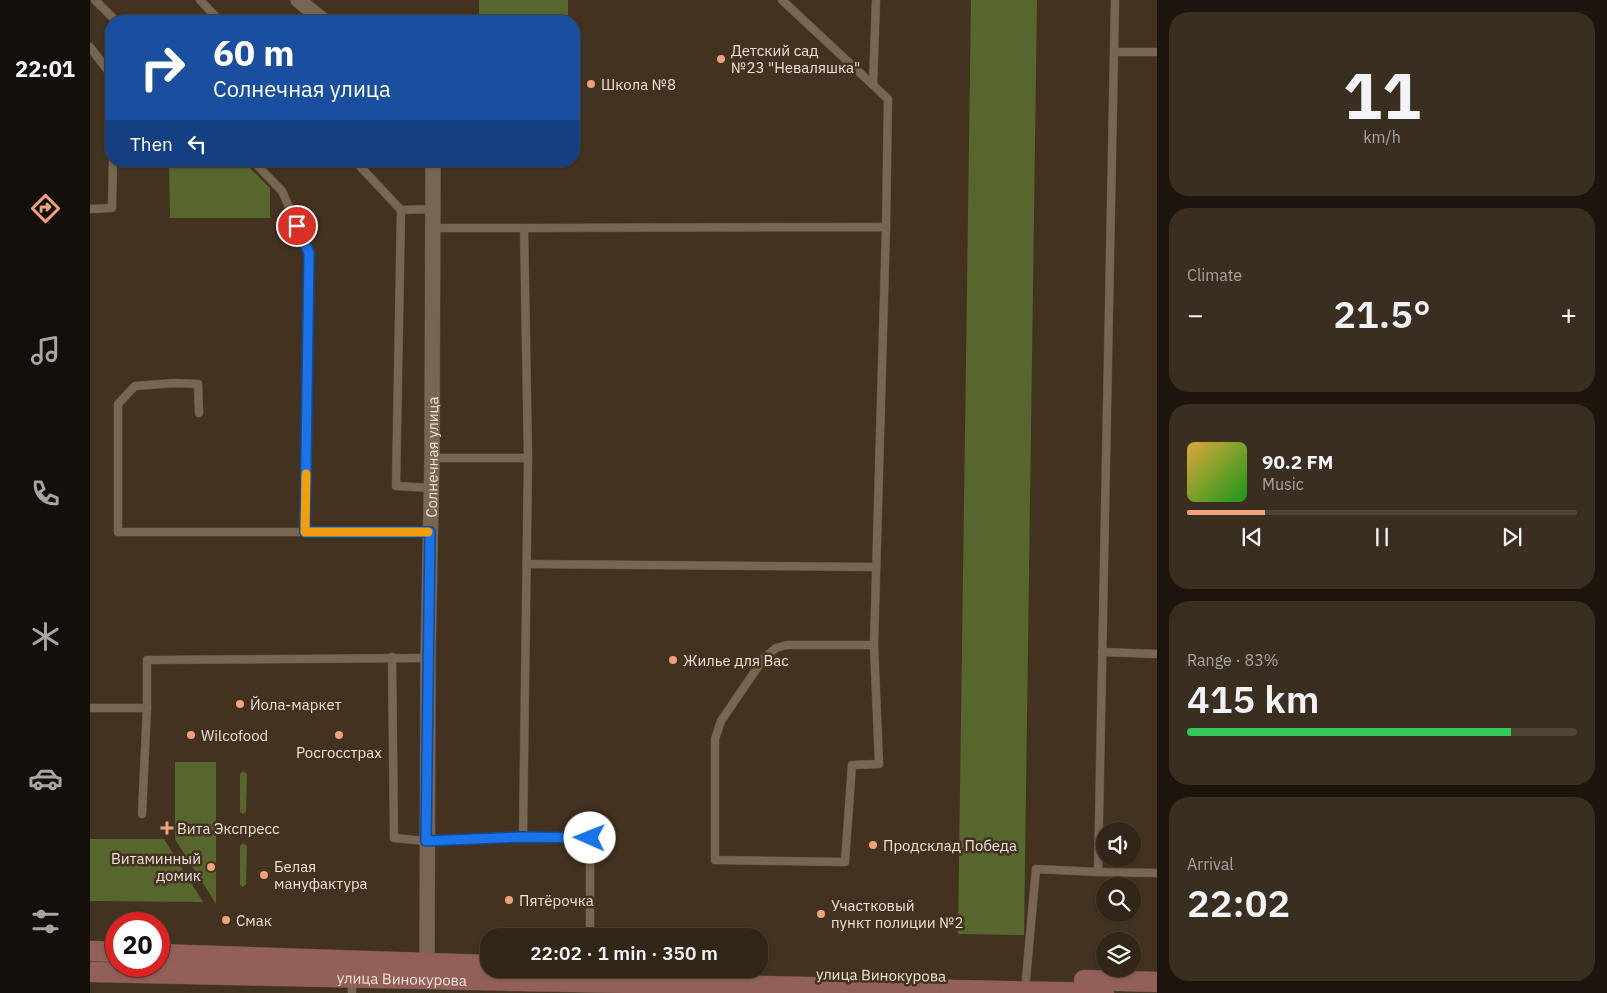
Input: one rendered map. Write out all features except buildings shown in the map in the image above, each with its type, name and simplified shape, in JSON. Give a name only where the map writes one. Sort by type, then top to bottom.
[{"type":"main road","points":[[90,951],[105,952]]},
{"type":"main road","name":"улица Винокурова","points":[[170,955],[352,977]]},
{"type":"main road","name":"улица Винокурова","points":[[90,972],[352,977],[480,966]]},
{"type":"main road","name":"улица Винокурова","points":[[427,971],[711,984],[1003,989],[1104,993]]},
{"type":"main road","name":"улица Винокурова","points":[[668,978],[711,984],[1026,979],[1157,982]]},
{"type":"street","points":[[298,0],[317,15]]},
{"type":"street","name":"Солнечная улица","points":[[427,971],[426,841],[432,458],[433,167]]},
{"type":"lane","points":[[96,0],[110,15]]},
{"type":"lane","points":[[200,0],[214,15]]},
{"type":"lane","points":[[782,0],[888,100],[874,645],[879,764],[852,766],[846,862],[715,860],[715,738],[721,721],[764,658],[776,648],[787,645],[874,645]]},
{"type":"lane","points":[[874,85],[876,0]]},
{"type":"lane","points":[[1098,872],[1115,0]]},
{"type":"lane","points":[[90,48],[105,67]]},
{"type":"lane","points":[[1114,52],[1157,52]]},
{"type":"lane","points":[[90,208],[112,208],[113,167]]},
{"type":"lane","points":[[259,167],[282,191],[309,253],[305,532]]},
{"type":"lane","points":[[361,167],[401,210],[396,486],[431,488]]},
{"type":"lane","points":[[401,210],[434,209]]},
{"type":"lane","points":[[434,228],[886,227]]},
{"type":"lane","points":[[523,837],[528,458],[524,228]]},
{"type":"lane","points":[[199,413],[198,384],[174,383],[135,386],[118,404],[118,532],[430,532]]},
{"type":"lane","points":[[432,458],[528,458]]},
{"type":"lane","points":[[527,564],[876,567]]},
{"type":"lane","points":[[1102,652],[1157,654]]},
{"type":"lane","points":[[392,657],[394,838],[426,841],[523,837],[590,838],[590,928]]},
{"type":"lane","points":[[142,814],[147,708],[147,660],[428,658]]},
{"type":"lane","points":[[90,708],[147,708]]},
{"type":"lane","points":[[1026,979],[1036,869],[1157,873]]},
{"type":"green space","points":[[479,0],[568,0],[568,15],[479,15]]},
{"type":"green space","points":[[971,0],[1037,0],[1024,935],[958,934]]},
{"type":"green space","points":[[169,167],[249,167],[270,188],[270,218],[170,218]]},
{"type":"green space","points":[[175,762],[216,762],[216,904],[175,839]]},
{"type":"green space","points":[[243,771],[247,774],[246,812],[243,814],[240,812],[240,774]]},
{"type":"green space","points":[[90,839],[164,839],[203,902],[90,901]]},
{"type":"green space","points":[[243,843],[247,846],[246,884],[243,887],[240,885],[240,846]]},
{"type":"slow traffic","points":[[306,474],[305,532],[428,532]]},
{"type":"place","name":"Детский сад №23 \"Неваляшка\"","points":[[721,59]]},
{"type":"place","name":"Школа №8","points":[[591,84]]},
{"type":"place","name":"Жилье для Вас","points":[[673,660]]},
{"type":"place","name":"Йола-маркет","points":[[240,704]]},
{"type":"place","name":"Wilcofood","points":[[191,735]]},
{"type":"place","name":"Росгосстрах","points":[[339,735]]},
{"type":"place","name":"Вита Экспресс","points":[[167,828]]},
{"type":"place","name":"Продсклад Победа","points":[[873,845]]},
{"type":"place","name":"Витаминный домик","points":[[211,867]]},
{"type":"place","name":"Белая мануфактура","points":[[264,875]]},
{"type":"place","name":"Пятёрочка","points":[[509,900]]},
{"type":"place","name":"Участковый пункт полиции №2","points":[[821,914]]},
{"type":"place","name":"Смак","points":[[226,920]]},
{"type":"route","points":[[297,226],[309,253],[305,532],[430,532],[426,841],[523,837],[590,838]]}]
